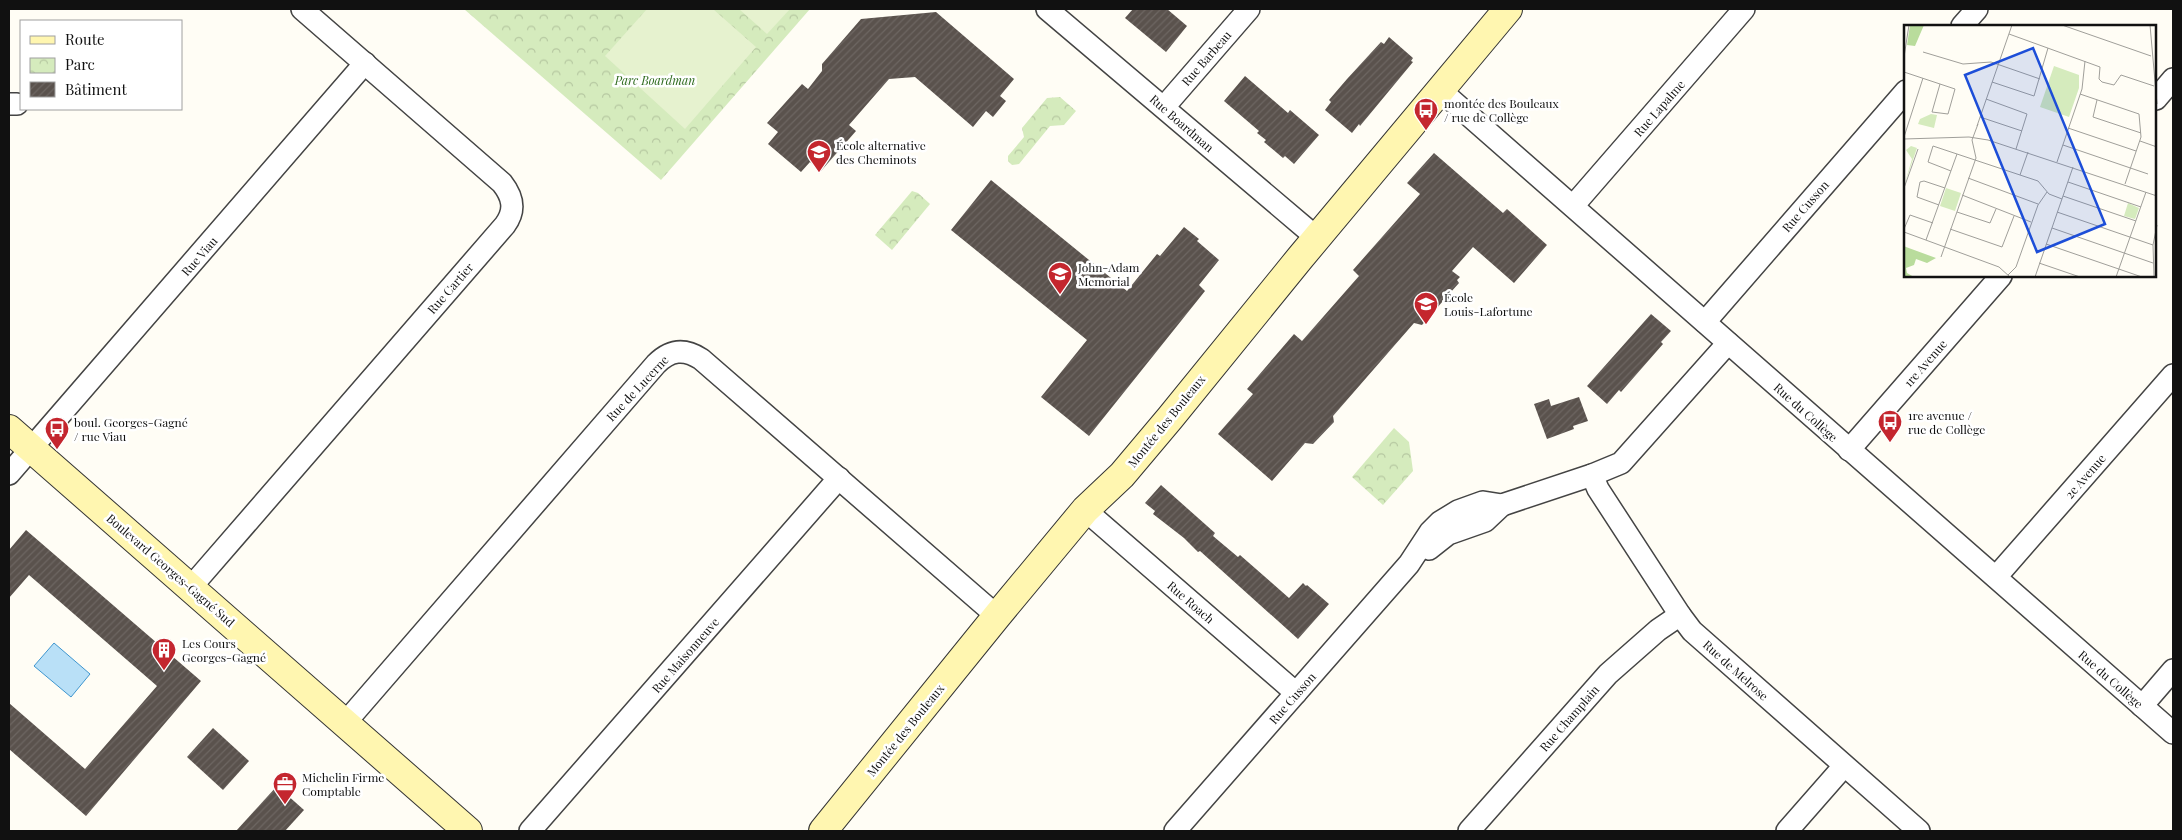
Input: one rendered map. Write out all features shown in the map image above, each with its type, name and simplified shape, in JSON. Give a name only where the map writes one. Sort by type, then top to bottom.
[{"type":"street","name":"Rue Cartier","points":[[191,587],[510,218],[513,210],[509,192],[502,183],[302,9]]},
{"type":"street","name":"Rue Boardman","points":[[1047,9],[1317,238]]},
{"type":"street","name":"Rue Barbeau","points":[[1164,108],[1249,9]]},
{"type":"street","name":"Montée des Bouleaux","points":[[823,831],[997,616],[1086,510],[1128,468],[1508,9]]},
{"type":"street","name":"Rue Lapalme","points":[[1573,206],[1744,9]]},
{"type":"street","points":[[1963,25],[1977,9]]},
{"type":"street","name":"Rue Viau","points":[[9,474],[365,62]]},
{"type":"street","points":[[2157,98],[2173,79]]},
{"type":"street","name":"Rue du Collège","points":[[1440,90],[2173,733]]},
{"type":"street","name":"Rue Cusson","points":[[1705,322],[1904,93]]},
{"type":"street","name":"1re Avenue","points":[[1849,450],[1999,278]]},
{"type":"street","name":"Rue Cusson","points":[[1175,831],[1409,564],[1430,532],[1450,516],[1484,502],[1502,505],[1614,468],[1628,457],[1728,343]]},
{"type":"street","name":"Rue de Lucerne","points":[[345,722],[656,364],[667,354],[681,351],[694,354],[701,359],[997,616]]},
{"type":"street","name":"2e Avenue","points":[[1996,577],[2173,375]]},
{"type":"street","name":"Boulevard Georges-Gagné Sud","points":[[9,429],[468,831]]},
{"type":"street","name":"Rue de Melrose","points":[[1592,475],[1602,495],[1692,631],[1918,831]]},
{"type":"street","name":"Rue Maisonneuve","points":[[530,831],[839,478]]},
{"type":"street","name":"Rue Roach","points":[[1086,510],[1296,693]]},
{"type":"street","name":"Rue Champlain","points":[[1469,831],[1608,674],[1658,630],[1680,615]]},
{"type":"street","points":[[2142,706],[2173,670]]},
{"type":"street","points":[[1787,831],[1844,766]]},
{"type":"green space","name":"Parc Boardman","points":[[464,9],[810,9],[661,180]]},
{"type":"green space","points":[[647,9],[713,9],[756,47],[685,129],[605,56]]},
{"type":"green space","points":[[739,9],[790,9],[767,34]]},
{"type":"green space","points":[[1060,97],[1076,111],[1064,125],[1050,126],[1019,164],[1012,165],[1008,161],[1008,156],[1024,137],[1022,128],[1047,98]]},
{"type":"green space","points":[[912,191],[918,193],[930,204],[892,250],[875,235]]},
{"type":"green space","points":[[1394,428],[1409,442],[1413,471],[1383,505],[1352,477]]},
{"type":"water","points":[[54,643],[90,674],[71,697],[34,666]]},
{"type":"building","points":[[1133,9],[1167,9],[1187,26],[1166,52],[1125,18]]},
{"type":"building","points":[[936,12],[1014,79],[1000,96],[1006,101],[993,117],[986,111],[973,127],[915,77],[889,79],[849,125],[856,131],[821,171],[810,162],[801,172],[768,144],[778,132],[767,123],[802,84],[808,89],[822,71],[822,64],[861,19]]},
{"type":"building","points":[[1389,37],[1413,58],[1411,61],[1413,62],[1360,126],[1359,124],[1352,133],[1325,110],[1331,102],[1329,100],[1347,79],[1381,42],[1384,44]]},
{"type":"building","points":[[1245,76],[1288,113],[1290,110],[1319,135],[1294,164],[1285,156],[1283,158],[1264,142],[1266,140],[1257,133],[1259,131],[1224,101]]},
{"type":"building","points":[[1434,153],[1503,213],[1507,209],[1547,245],[1514,283],[1473,247],[1452,271],[1460,277],[1457,280],[1459,283],[1422,325],[1414,323],[1333,416],[1334,422],[1313,444],[1305,443],[1272,481],[1218,434],[1253,394],[1247,389],[1294,334],[1302,341],[1359,276],[1353,270],[1420,194],[1407,183]]},
{"type":"building","points":[[991,180],[1127,291],[1157,254],[1160,256],[1184,227],[1199,239],[1197,241],[1219,260],[1199,285],[1205,291],[1089,436],[1041,397],[1087,340],[951,230]]},
{"type":"building","points":[[1651,314],[1671,331],[1661,342],[1663,344],[1621,392],[1619,390],[1607,404],[1587,386]]},
{"type":"building","points":[[1579,397],[1588,421],[1573,426],[1574,429],[1547,439],[1534,404],[1549,399],[1551,406]]},
{"type":"building","points":[[1161,485],[1215,533],[1213,536],[1238,557],[1240,555],[1289,598],[1303,583],[1329,604],[1298,639],[1200,551],[1198,552],[1184,538],[1153,514],[1155,511],[1145,503]]},
{"type":"building","name":"Les Cours Georges-Gagné","points":[[26,530],[201,681],[86,816],[9,749],[9,703],[85,769],[157,686],[29,575],[9,598],[9,550]]},
{"type":"building","points":[[213,728],[249,761],[223,790],[187,757]]},
{"type":"building","points":[[277,786],[304,810],[285,831],[236,831]]},
{"type":"place","name":"montée des Bouleaux / rue de Collège","points":[[1426,131]]},
{"type":"place","name":"École alternative des Cheminots","points":[[819,173]]},
{"type":"place","name":"John-Adam Memorial","points":[[1060,295]]},
{"type":"place","name":"École Louis-Lafortune","points":[[1426,325]]},
{"type":"place","name":"1re avenue / rue de Collège","points":[[1890,443]]},
{"type":"place","name":"boul. Georges-Gagné / rue Viau","points":[[57,450]]},
{"type":"place","name":"Les Cours Georges-Gagné","points":[[164,671]]},
{"type":"place","name":"Michelin Firme Comptable","points":[[285,805]]}]
